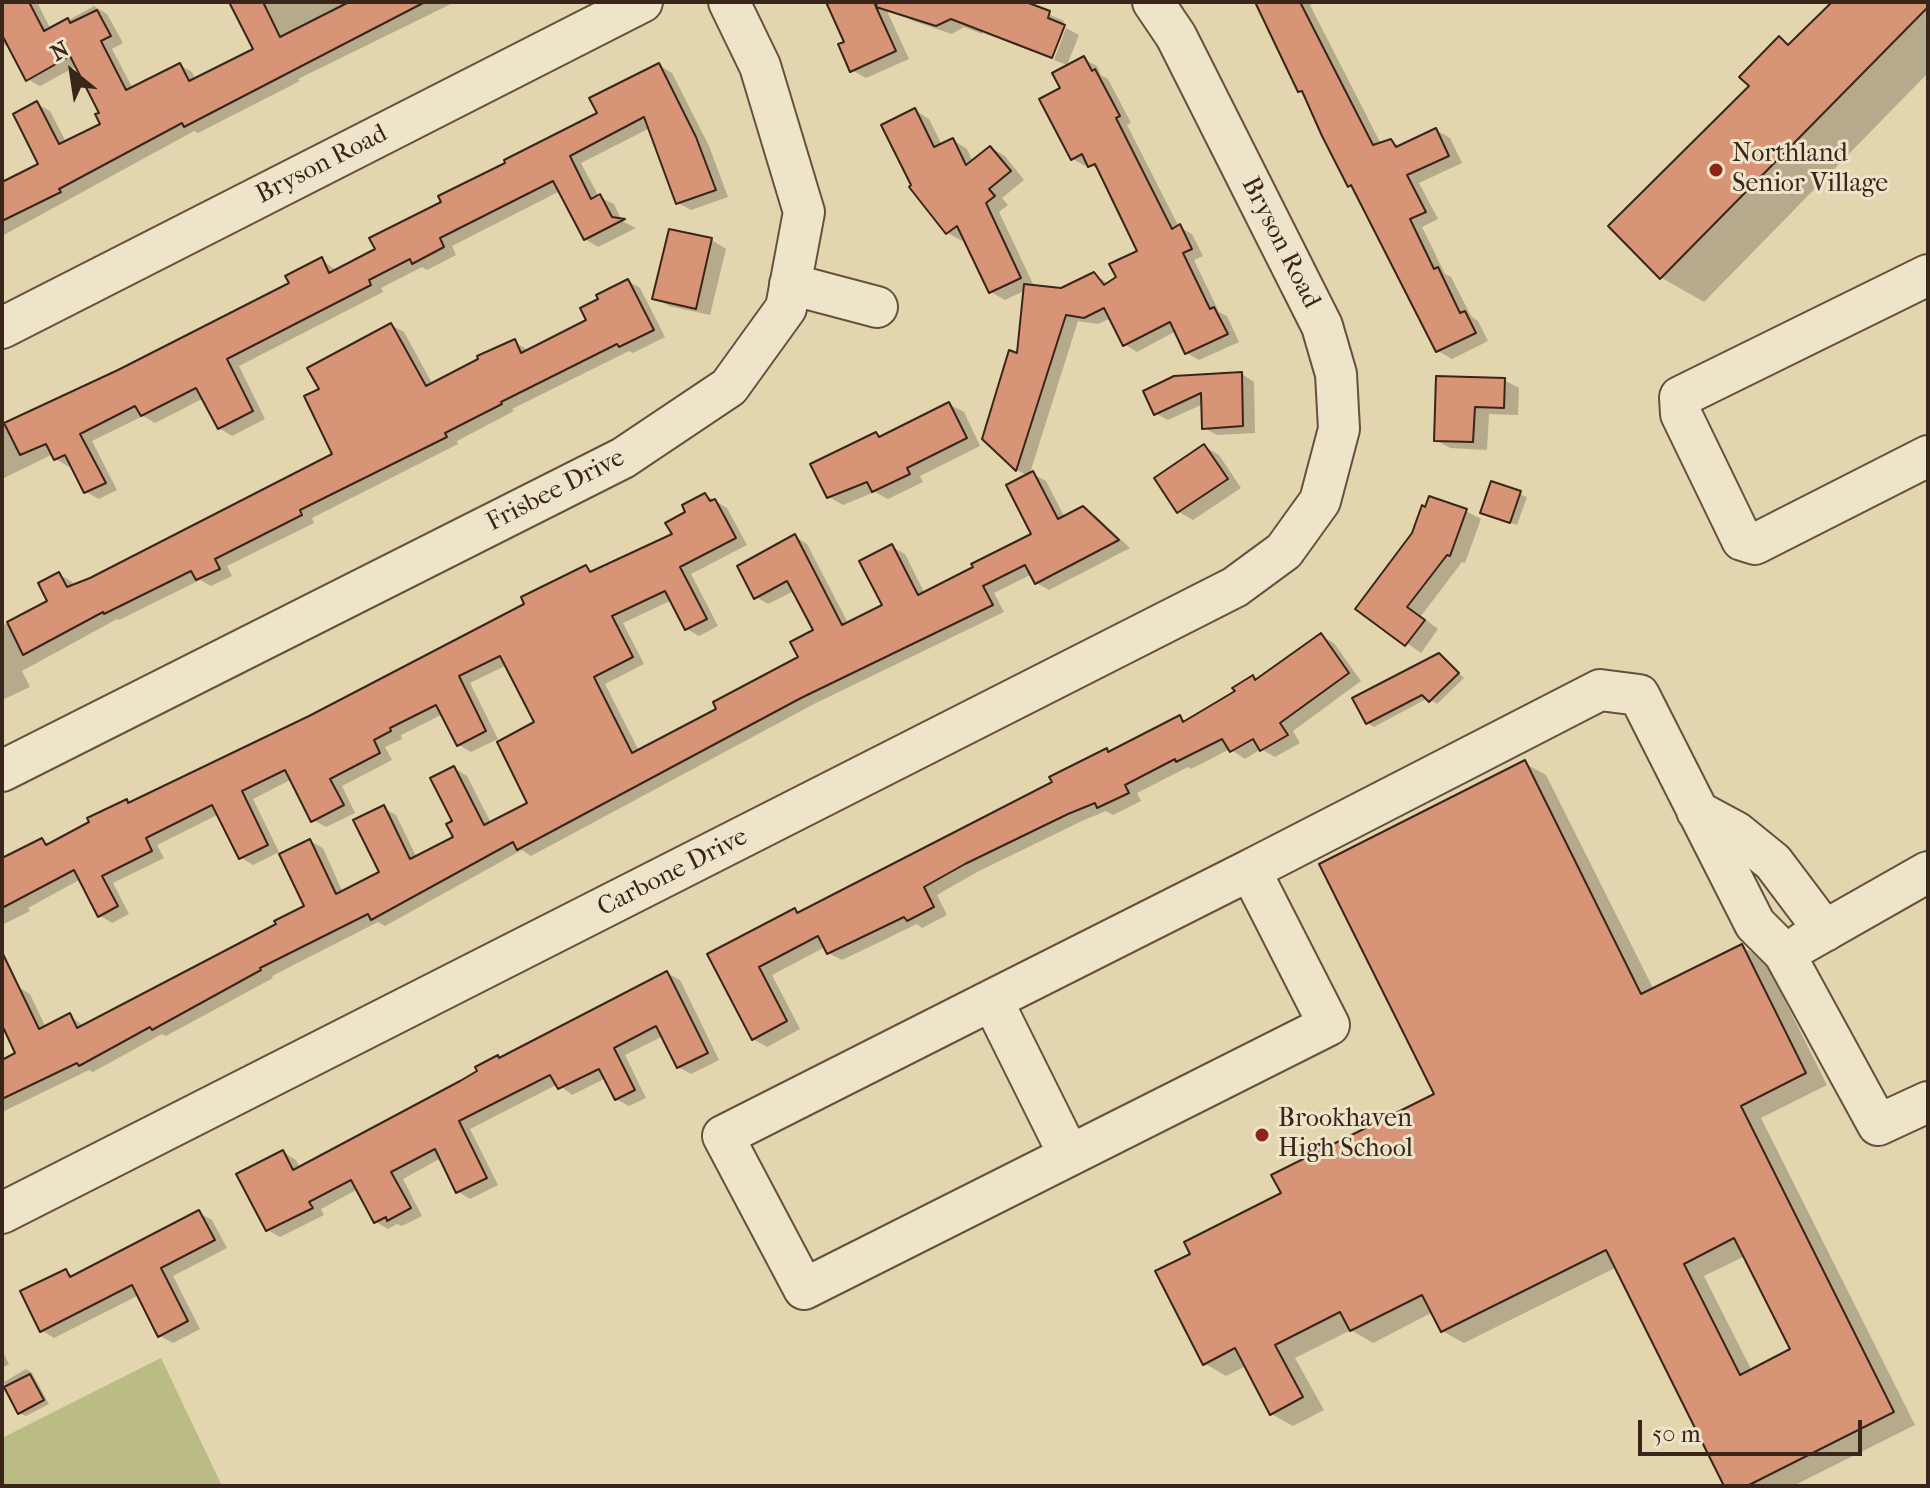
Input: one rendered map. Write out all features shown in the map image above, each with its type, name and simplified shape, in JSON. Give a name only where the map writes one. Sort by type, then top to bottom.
[{"type":"street","name":"Bryson Road","points":[[2,328],[642,2]]},
{"type":"street","name":"Frisbee Drive","points":[[2,771],[623,458],[729,387],[786,308],[804,212],[760,66],[729,2]]},
{"type":"street","name":"Bryson Road","points":[[1153,2],[1176,36],[1322,326],[1336,374],[1339,429],[1320,501]]},
{"type":"street","points":[[1928,275],[1680,397],[1681,414],[1742,540],[1755,544],[1928,456]]},
{"type":"street","points":[[790,284],[877,307]]},
{"type":"street","name":"Carbone Drive","points":[[2,1213],[1235,587],[1284,551],[1320,501]]},
{"type":"street","points":[[1250,870],[1329,1025],[804,1289],[723,1136],[1600,690],[1639,695],[1755,924],[1784,953],[1878,1125],[1928,1102]]},
{"type":"street","points":[[1697,811],[1736,832],[1773,862],[1825,931]]},
{"type":"street","points":[[1784,953],[1928,872]]},
{"type":"street","points":[[992,1000],[1069,1155]]},
{"type":"green space","points":[[161,1358],[222,1486],[2,1486],[2,1438]]},
{"type":"building","points":[[2,2],[29,2],[44,31],[68,18],[70,23],[97,10],[111,36],[101,41],[126,90],[180,63],[189,81],[253,49],[229,2],[263,2],[280,37],[349,2],[425,2],[184,127],[182,123],[59,189],[61,192],[2,221],[2,182],[38,164],[13,114],[37,101],[59,144],[100,124],[95,114],[99,113],[70,56],[26,81],[2,35]]},
{"type":"building","points":[[826,2],[874,2],[896,51],[850,72],[838,44],[844,42]]},
{"type":"building","points":[[877,2],[1026,2],[1050,11],[1048,18],[1065,25],[1052,58],[951,19],[936,26],[876,7]]},
{"type":"building","points":[[1255,2],[1300,2],[1373,145],[1391,139],[1396,147],[1436,128],[1449,156],[1407,175],[1426,212],[1410,219],[1434,269],[1438,267],[1460,313],[1465,311],[1476,333],[1436,352],[1351,185],[1348,187],[1302,91],[1298,92]]},
{"type":"building","name":"Northland Senior Village","points":[[1832,2],[1928,2],[1928,7],[1660,279],[1608,226],[1749,86],[1739,77],[1779,36],[1788,45]]},
{"type":"building","points":[[1084,56],[1092,71],[1095,69],[1120,116],[1116,118],[1172,229],[1180,224],[1192,249],[1183,253],[1210,309],[1214,307],[1228,334],[1185,354],[1170,322],[1123,346],[1104,308],[1084,318],[1066,315],[1016,471],[982,439],[1009,350],[1017,353],[1024,284],[1061,288],[1094,272],[1104,285],[1116,277],[1109,264],[1137,251],[1095,164],[1088,167],[1082,154],[1071,160],[1039,99],[1060,88],[1052,73]]},
{"type":"building","points":[[659,63],[696,137],[716,190],[676,204],[644,117],[570,156],[591,199],[600,194],[612,217],[625,219],[584,240],[553,181],[440,238],[444,247],[412,264],[410,259],[369,280],[371,285],[227,359],[253,411],[218,429],[196,388],[141,416],[135,406],[80,434],[106,483],[84,493],[65,455],[54,460],[46,444],[20,455],[4,423],[118,370],[289,283],[285,276],[322,257],[329,273],[375,249],[369,238],[441,202],[438,196],[597,113],[589,98]]},
{"type":"building","points":[[915,108],[934,147],[953,138],[966,165],[990,146],[1011,171],[989,189],[995,196],[986,203],[1021,278],[989,293],[957,226],[946,234],[909,187],[911,185],[881,125]]},
{"type":"building","points":[[669,229],[712,238],[696,309],[652,299]]},
{"type":"building","points":[[628,279],[654,330],[619,347],[617,344],[501,402],[445,433],[447,437],[300,510],[302,515],[215,559],[220,569],[196,580],[191,571],[103,612],[23,655],[7,622],[47,601],[38,583],[59,572],[67,587],[90,578],[332,454],[304,396],[319,389],[307,368],[391,323],[426,386],[478,359],[477,356],[515,339],[521,353],[586,320],[580,308],[598,299],[596,295]]},
{"type":"building","points":[[1242,372],[1243,426],[1202,429],[1201,393],[1154,415],[1143,391],[1174,376]]},
{"type":"building","points":[[1436,376],[1505,378],[1504,408],[1475,407],[1473,442],[1434,441]]},
{"type":"building","points":[[949,402],[967,438],[907,468],[910,474],[872,492],[867,482],[827,498],[810,464],[876,432],[879,437]]},
{"type":"building","points":[[1204,444],[1228,479],[1177,513],[1154,478]]},
{"type":"building","points":[[1033,471],[1058,519],[1083,506],[1119,540],[1035,584],[1025,565],[983,586],[993,605],[801,698],[517,850],[513,842],[371,920],[368,914],[260,968],[152,1030],[150,1027],[79,1066],[77,1063],[2,1099],[2,1060],[15,1053],[2,1025],[2,952],[39,1029],[70,1013],[77,1028],[276,924],[274,921],[304,906],[279,854],[310,839],[336,894],[379,872],[353,820],[384,805],[410,859],[453,837],[446,824],[452,821],[430,778],[454,766],[484,825],[527,803],[497,742],[534,722],[500,656],[459,676],[486,731],[457,746],[436,705],[390,728],[391,731],[374,740],[380,753],[330,779],[344,805],[311,822],[285,770],[242,791],[268,845],[239,859],[212,805],[146,838],[152,851],[102,876],[118,906],[98,917],[74,870],[2,908],[2,858],[42,838],[46,845],[89,822],[87,818],[127,799],[128,803],[309,716],[524,604],[521,597],[586,565],[590,572],[672,534],[665,523],[685,512],[682,505],[705,493],[710,501],[715,499],[736,538],[680,567],[707,619],[685,630],[665,591],[612,616],[633,657],[594,677],[632,753],[716,709],[713,702],[798,657],[790,642],[813,630],[787,581],[754,599],[737,566],[795,534],[842,625],[882,605],[859,561],[892,544],[918,595],[1031,534],[1006,485]]},
{"type":"building","points":[[1491,481],[1521,491],[1510,523],[1480,513]]},
{"type":"building","points":[[1429,496],[1467,509],[1450,556],[1447,555],[1407,607],[1425,620],[1405,646],[1355,609],[1412,533],[1422,505],[1425,507]]},
{"type":"building","points":[[1321,633],[1349,673],[1280,723],[1288,735],[1260,751],[1253,739],[1230,752],[1222,739],[1176,762],[1175,759],[1125,785],[1129,793],[1097,808],[1095,803],[1068,814],[924,887],[934,907],[907,921],[904,917],[827,954],[818,936],[759,967],[787,1021],[752,1040],[707,954],[795,908],[797,913],[1052,782],[1049,777],[1107,748],[1108,752],[1180,715],[1183,722],[1235,691],[1232,688],[1253,675],[1255,680]]},
{"type":"building","points":[[1439,653],[1459,673],[1429,702],[1422,695],[1366,724],[1352,698]]},
{"type":"building","points":[[1525,760],[1641,994],[1742,944],[1806,1073],[1741,1106],[1894,1412],[1747,1486],[1724,1486],[1606,1250],[1441,1332],[1422,1295],[1350,1331],[1340,1312],[1275,1345],[1303,1397],[1270,1415],[1235,1348],[1203,1365],[1155,1271],[1190,1254],[1184,1242],[1281,1193],[1271,1175],[1434,1094],[1319,864]],"holes":[[[1734,1238],[1790,1349],[1740,1375],[1684,1264]]]},
{"type":"building","points":[[667,971],[708,1053],[677,1068],[656,1026],[614,1048],[635,1090],[615,1100],[599,1069],[558,1089],[550,1075],[459,1121],[487,1178],[456,1193],[435,1149],[391,1172],[411,1208],[387,1221],[386,1217],[374,1223],[351,1180],[309,1202],[313,1208],[266,1231],[236,1174],[283,1150],[293,1170],[460,1081],[477,1071],[475,1067],[498,1055],[499,1058]]},
{"type":"building","points":[[199,1210],[215,1240],[161,1268],[188,1321],[158,1337],[132,1285],[40,1332],[20,1291],[66,1269],[70,1277]]},
{"type":"building","points":[[30,1374],[44,1400],[18,1414],[4,1387]]},
{"type":"place","name":"Northland Senior Village","points":[[1716,170]]},
{"type":"place","name":"Brookhaven High School","points":[[1262,1135]]}]
